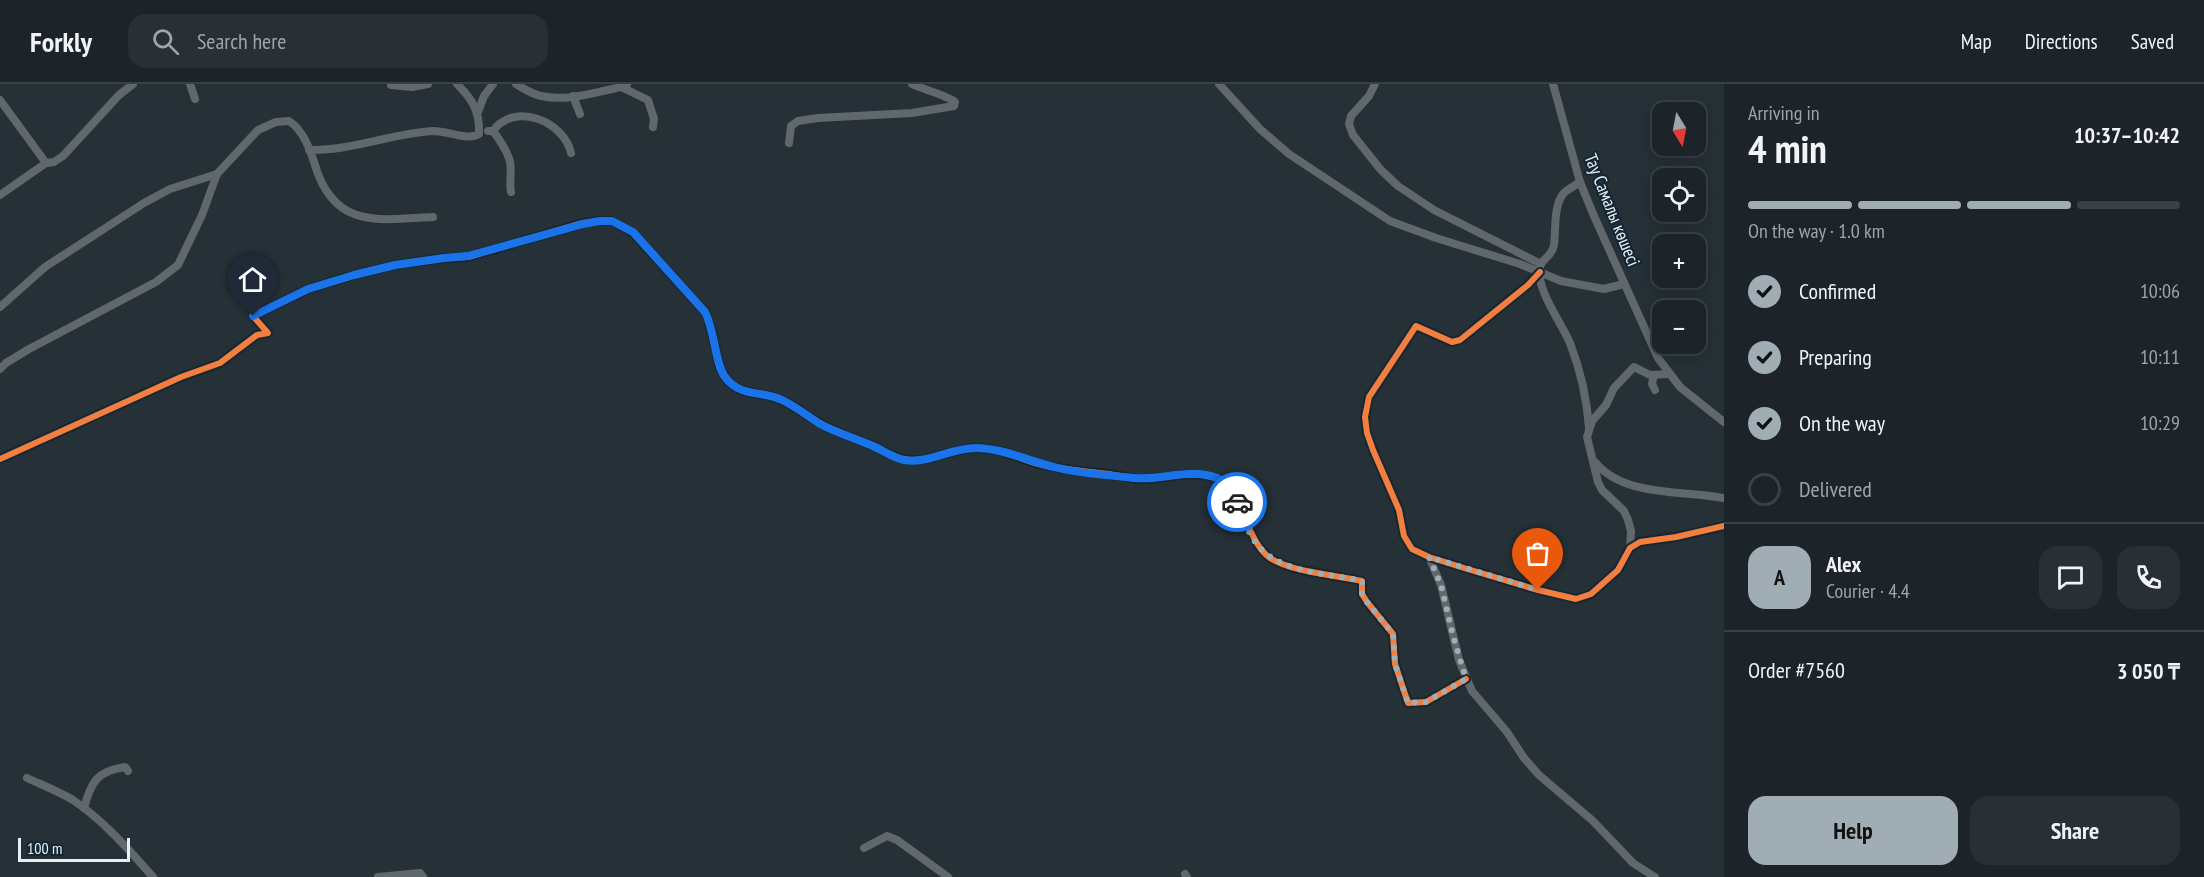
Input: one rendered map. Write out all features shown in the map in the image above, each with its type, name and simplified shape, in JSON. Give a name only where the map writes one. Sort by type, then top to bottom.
[{"type":"street","points":[[0,195],[63,156],[119,95],[133,84]]},
{"type":"street","points":[[190,84],[195,99]]},
{"type":"street","points":[[391,85],[412,87],[428,84]]},
{"type":"street","points":[[457,84],[471,98],[478,112]]},
{"type":"street","points":[[479,134],[478,112],[484,96],[493,84]]},
{"type":"street","points":[[516,84],[539,96],[552,98],[624,86],[648,100],[654,119],[653,127]]},
{"type":"street","points":[[789,143],[791,126],[798,121],[912,113],[954,106],[955,102],[951,98],[931,93],[912,84]]},
{"type":"street","points":[[1219,84],[1260,129],[1289,154],[1390,220],[1436,238],[1540,268]]},
{"type":"street","points":[[1375,84],[1369,96],[1351,116],[1349,124],[1353,135],[1381,170],[1398,186],[1434,210],[1561,281],[1599,289],[1614,288],[1624,284]]},
{"type":"street","name":"Тау Самалы көшесі","points":[[1553,84],[1580,182],[1658,358],[1680,387],[1724,422]]},
{"type":"street","points":[[573,96],[580,114]]},
{"type":"street","points":[[0,100],[51,165]]},
{"type":"street","points":[[493,131],[497,125],[508,118],[521,116],[548,121],[570,146],[571,153]]},
{"type":"street","points":[[0,369],[29,349],[156,282],[178,265],[202,215],[217,174],[253,134],[276,122],[289,121],[296,126],[325,187],[337,204],[349,214],[388,220],[433,217]]},
{"type":"street","points":[[309,150],[330,149],[435,131],[470,136],[484,131],[493,131]]},
{"type":"street","points":[[493,131],[510,163],[511,192]]},
{"type":"street","points":[[0,307],[52,261],[144,203],[170,189],[217,174]]},
{"type":"street","points":[[1540,268],[1548,301],[1569,343],[1587,411],[1589,428],[1587,437],[1602,490],[1620,506],[1631,531],[1630,548],[1618,570],[1591,594],[1576,599],[1429,557],[1412,549],[1404,536],[1399,510],[1367,433],[1365,417],[1369,397],[1416,326],[1452,342],[1460,340],[1528,285],[1540,268],[1552,253],[1558,206],[1564,192],[1580,182]]},
{"type":"street","points":[[0,459],[181,377],[220,363],[257,335],[267,333],[253,316],[308,289],[395,265],[468,256],[583,224],[612,221],[633,232],[705,312],[712,327],[719,365],[724,376],[742,392],[778,398],[802,410],[822,424],[902,459],[919,460],[961,449],[986,448],[1071,471],[1138,478],[1187,474],[1218,479],[1226,485],[1238,504],[1252,537],[1269,557],[1293,568],[1362,581],[1362,594],[1393,634],[1395,664],[1408,703],[1426,702],[1466,679]]},
{"type":"street","points":[[1589,428],[1606,405],[1614,388],[1634,367],[1654,375],[1669,374]]},
{"type":"street","points":[[1654,375],[1652,384],[1655,390]]},
{"type":"street","points":[[1592,459],[1605,472],[1624,483],[1724,498]]},
{"type":"street","points":[[1630,548],[1640,542],[1676,537],[1724,526]]},
{"type":"street","points":[[1429,557],[1441,585],[1453,636],[1472,691],[1508,732],[1524,758],[1539,776],[1593,822],[1633,863],[1655,877]]},
{"type":"street","points":[[84,808],[93,782],[100,776],[113,769],[125,767],[128,771]]},
{"type":"street","points":[[27,778],[53,789],[84,808],[122,843],[153,877]]},
{"type":"street","points":[[864,848],[888,836],[948,877]]},
{"type":"street","points":[[378,877],[407,873],[420,873],[423,877]]},
{"type":"cycle path","points":[[0,459],[181,377],[220,363],[257,335],[268,333],[253,316],[308,289],[395,265],[468,257],[583,223],[612,221],[633,233],[705,312],[722,371],[731,384],[737,388],[781,400],[833,430],[903,459],[921,460],[965,449],[983,448],[1048,466],[1134,479],[1186,475],[1215,478],[1224,483],[1232,492],[1254,539],[1270,558],[1301,570],[1362,581],[1362,594],[1393,634],[1395,664],[1408,703],[1426,702],[1466,679]]},
{"type":"cycle path","points":[[1540,272],[1528,285],[1460,340],[1452,342],[1416,326],[1369,397],[1365,417],[1367,433],[1399,510],[1404,536],[1412,549],[1464,568],[1576,599],[1591,594],[1618,570],[1630,548],[1640,542],[1676,537],[1724,526]]},
{"type":"way so far","points":[[1237,502],[1252,537],[1269,557],[1293,568],[1362,581],[1362,594],[1370,608],[1393,634],[1395,664],[1398,667],[1403,692],[1408,703],[1426,702],[1466,679],[1459,660],[1438,574],[1429,557],[1538,590]]},
{"type":"route","points":[[253,316],[308,289],[354,275],[395,265],[468,256],[583,224],[612,221],[633,232],[644,247],[705,312],[712,327],[719,365],[724,376],[742,392],[778,398],[802,410],[822,424],[902,459],[919,460],[961,449],[986,448],[1071,471],[1138,478],[1187,474],[1206,476],[1218,479],[1226,485],[1237,502]]}]
